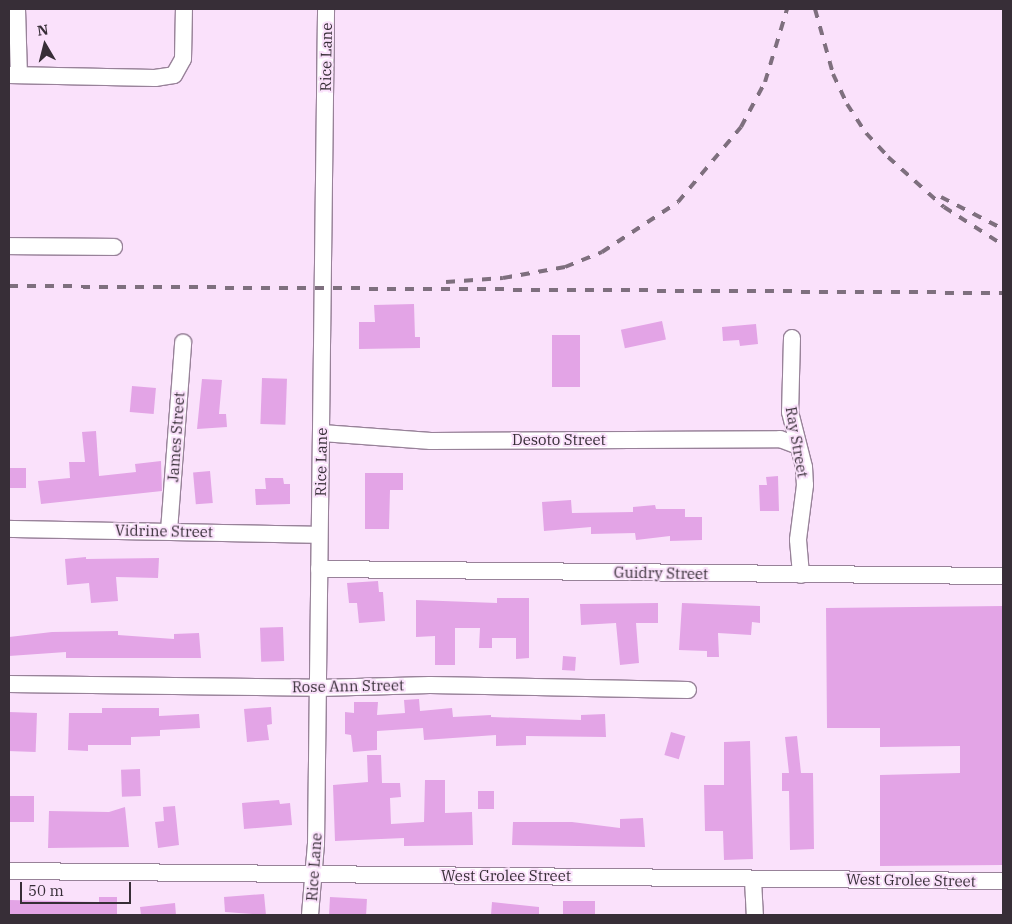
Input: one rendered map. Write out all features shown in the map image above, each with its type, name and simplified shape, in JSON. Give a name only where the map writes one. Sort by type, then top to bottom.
[{"type":"street","points":[[17,9],[14,75],[155,78],[174,75],[183,59],[184,9]]},
{"type":"street","name":"Rice Lane","points":[[310,915],[314,875],[318,688],[326,9]]},
{"type":"street","points":[[9,246],[114,247]]},
{"type":"street","name":"Ray Street","points":[[792,338],[790,412],[796,445],[804,467],[805,486],[798,540],[801,575]]},
{"type":"street","name":"James Street","points":[[169,531],[183,343]]},
{"type":"street","name":"Desoto Street","points":[[322,434],[394,440],[780,439],[796,445]]},
{"type":"street","name":"Vidrine Street","points":[[9,529],[319,534]]},
{"type":"street","name":"Guidry Street","points":[[320,569],[1003,576]]},
{"type":"street","name":"Rose Ann Street","points":[[9,684],[318,688],[430,684],[688,690]]},
{"type":"street","name":"West Grolee Street","points":[[9,872],[1003,881]]},
{"type":"street","points":[[753,880],[755,915]]},
{"type":"building","points":[[414,304],[415,337],[420,337],[420,348],[359,349],[359,322],[375,322],[374,305]]},
{"type":"building","points":[[662,321],[666,340],[625,348],[621,330]]},
{"type":"building","points":[[756,324],[758,344],[740,346],[739,340],[723,341],[722,327]]},
{"type":"building","points":[[552,335],[580,335],[580,387],[552,387]]},
{"type":"building","points":[[262,378],[287,379],[285,425],[260,424]]},
{"type":"building","points":[[202,379],[222,380],[219,414],[226,414],[227,427],[197,429]]},
{"type":"building","points":[[132,386],[156,388],[154,414],[130,412]]},
{"type":"building","points":[[96,431],[99,476],[136,472],[135,464],[161,461],[162,491],[41,504],[38,481],[70,478],[69,462],[85,462],[82,432]]},
{"type":"building","points":[[9,468],[26,468],[26,488],[9,488]]},
{"type":"building","points":[[210,471],[213,503],[196,504],[193,472]]},
{"type":"building","points":[[365,473],[403,473],[403,490],[390,490],[389,529],[365,529]]},
{"type":"building","points":[[778,476],[779,511],[760,511],[759,485],[767,485],[766,477]]},
{"type":"building","points":[[265,478],[283,478],[284,484],[290,484],[290,504],[256,505],[255,489],[266,489]]},
{"type":"building","points":[[571,500],[572,513],[633,512],[633,507],[655,505],[656,509],[685,509],[685,517],[702,517],[702,540],[670,541],[670,536],[636,540],[635,533],[591,534],[591,527],[544,531],[542,502]]},
{"type":"building","points":[[86,557],[86,559],[159,558],[158,578],[116,577],[118,601],[91,603],[89,583],[67,585],[65,559]]},
{"type":"building","points":[[378,581],[379,592],[383,592],[385,621],[359,623],[357,603],[349,603],[347,583]]},
{"type":"building","points":[[497,598],[529,598],[529,658],[516,659],[516,638],[492,638],[492,648],[479,648],[480,628],[455,628],[455,665],[435,665],[435,636],[416,637],[416,600],[497,603]]},
{"type":"building","points":[[658,603],[658,623],[636,623],[639,663],[620,665],[616,623],[581,625],[580,604]]},
{"type":"building","points":[[682,603],[760,606],[760,623],[752,622],[751,635],[718,633],[719,657],[707,657],[707,651],[679,650]]},
{"type":"building","points":[[1003,606],[1003,865],[880,866],[880,775],[960,773],[960,746],[880,747],[880,728],[827,728],[826,608]]},
{"type":"building","points":[[283,627],[284,661],[261,662],[260,628]]},
{"type":"building","points":[[118,631],[118,635],[174,639],[174,634],[199,633],[201,658],[66,658],[66,652],[9,656],[9,637],[52,632]]},
{"type":"building","points":[[563,656],[576,657],[575,671],[562,670]]},
{"type":"building","points":[[419,699],[420,711],[452,708],[453,717],[491,715],[491,717],[581,720],[581,715],[605,714],[606,737],[526,736],[526,745],[496,746],[496,735],[424,740],[423,728],[377,731],[377,750],[353,752],[351,735],[345,734],[345,712],[354,713],[354,702],[378,702],[377,715],[405,713],[404,700]]},
{"type":"building","points":[[271,707],[272,724],[267,725],[269,740],[247,742],[244,709]]},
{"type":"building","points":[[102,708],[159,708],[159,716],[199,714],[200,728],[160,730],[160,736],[131,737],[131,745],[88,745],[88,751],[68,750],[69,713],[102,713]]},
{"type":"building","points":[[9,712],[37,713],[36,752],[9,751]]},
{"type":"building","points":[[671,732],[685,736],[679,759],[664,755]]},
{"type":"building","points":[[797,736],[801,773],[813,773],[814,849],[790,850],[789,791],[782,791],[782,773],[789,773],[785,737]]},
{"type":"building","points":[[750,741],[753,859],[724,860],[723,831],[705,831],[704,785],[724,785],[724,742]]},
{"type":"building","points":[[367,755],[381,755],[382,783],[400,783],[401,797],[390,798],[391,824],[424,822],[425,780],[445,780],[445,813],[472,812],[473,845],[404,846],[404,838],[335,841],[333,785],[368,782]]},
{"type":"building","points":[[140,769],[141,796],[122,797],[121,770]]},
{"type":"building","points":[[478,791],[494,791],[494,809],[478,809]]},
{"type":"building","points":[[9,796],[34,796],[34,822],[9,822]]},
{"type":"building","points":[[279,800],[280,804],[290,803],[292,825],[244,829],[242,803]]},
{"type":"building","points":[[175,806],[179,845],[158,848],[155,822],[164,821],[163,807]]},
{"type":"building","points":[[125,807],[129,847],[48,848],[49,811],[109,812]]},
{"type":"building","points":[[643,818],[645,847],[512,845],[513,822],[572,822],[620,828],[620,819]]},
{"type":"building","points":[[264,894],[266,915],[225,912],[224,897]]},
{"type":"building","points":[[99,897],[117,897],[117,915],[9,915],[9,900],[99,902]]},
{"type":"building","points":[[330,897],[367,899],[366,915],[329,915]]},
{"type":"building","points":[[563,901],[595,901],[595,915],[563,915]]},
{"type":"building","points":[[492,902],[539,907],[539,915],[491,915]]},
{"type":"building","points":[[175,903],[176,915],[141,915],[140,907]]},
{"type":"railway","points":[[446,282],[503,278],[565,267],[602,252],[678,202],[741,127],[765,82],[787,9]]},
{"type":"railway","points":[[815,9],[833,74],[847,104],[866,133],[888,157],[944,207],[1003,245]]},
{"type":"railway","points":[[941,197],[1003,229]]},
{"type":"railway","points":[[9,286],[1003,293]]}]
